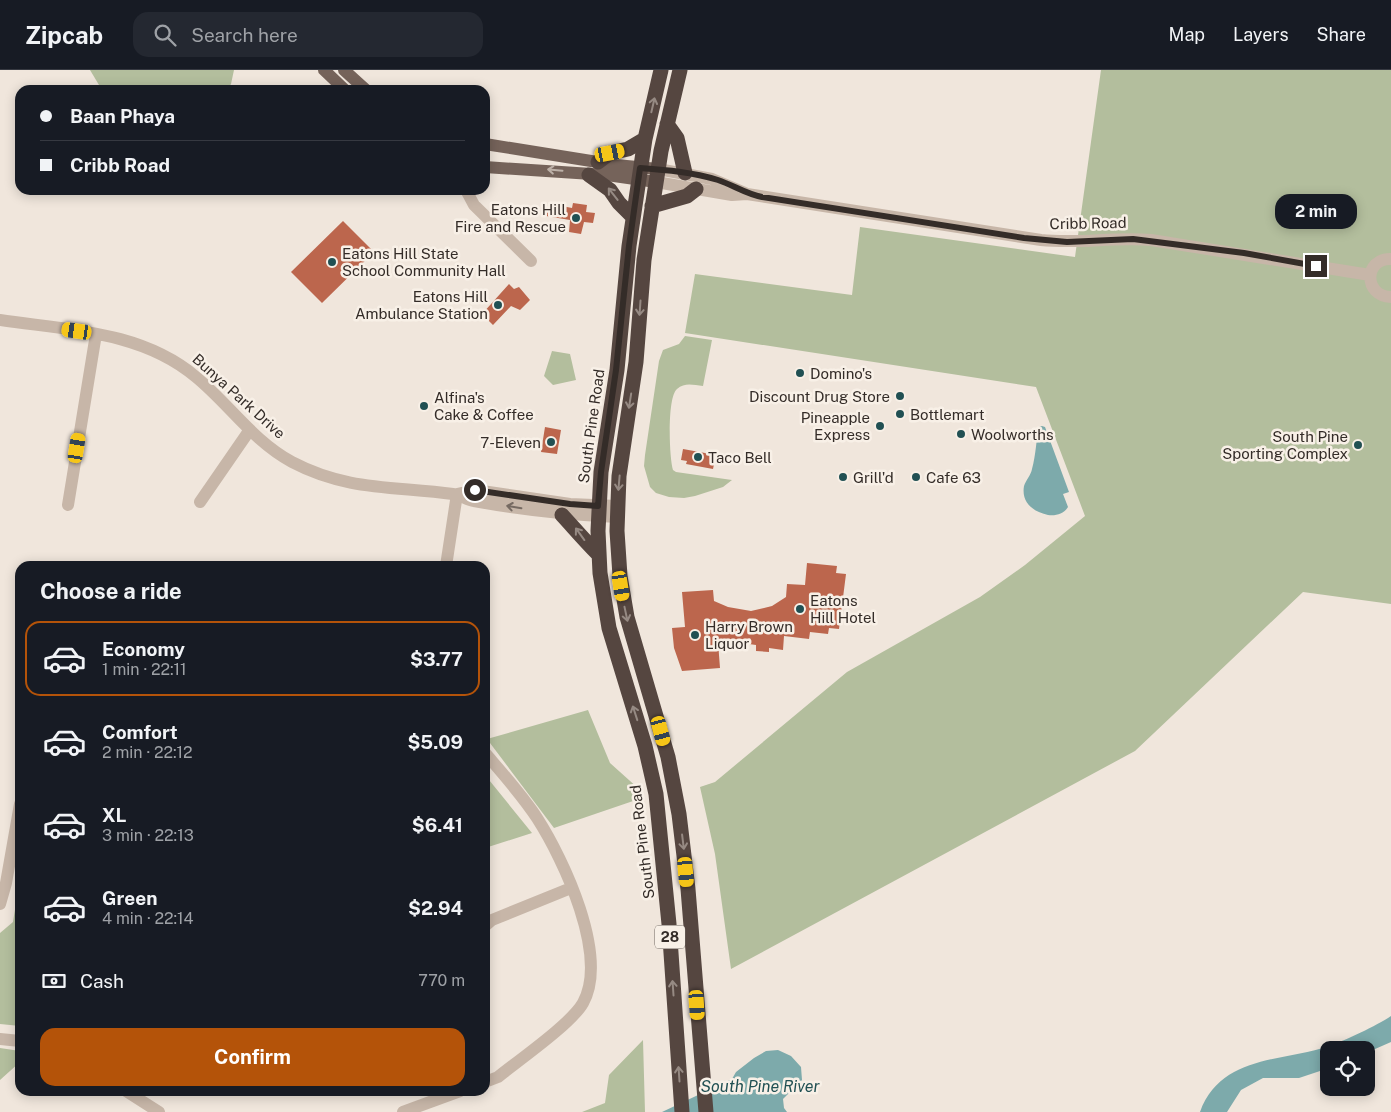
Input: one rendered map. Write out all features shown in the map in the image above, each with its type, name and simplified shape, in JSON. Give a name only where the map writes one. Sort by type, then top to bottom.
[{"type":"highway","name":"South Pine Road","points":[[660,70],[645,139],[633,217],[616,379],[601,472],[598,511],[598,554],[609,628],[645,746],[656,794],[667,904],[682,1112]]},
{"type":"highway","name":"28","points":[[680,70],[667,124],[652,206],[642,280],[636,362],[621,461],[617,512],[620,576],[627,617],[668,757],[679,814],[685,855],[706,1112]]},
{"type":"highway","points":[[667,124],[676,138],[685,173]]},
{"type":"highway","points":[[598,162],[610,153],[628,149],[645,139]]},
{"type":"highway","points":[[589,175],[610,190],[619,203],[633,217]]},
{"type":"highway","points":[[652,206],[687,196],[696,188]]},
{"type":"highway","points":[[562,514],[598,554]]},
{"type":"main road","points":[[324,70],[340,85]]},
{"type":"main road","points":[[344,70],[360,85]]},
{"type":"main road","points":[[490,145],[598,162],[639,174]]},
{"type":"main road","points":[[490,167],[541,169],[589,175],[639,174]]},
{"type":"main road","name":"Cribb Road","points":[[639,174],[657,176]]},
{"type":"street","name":"Cribb Road","points":[[657,176],[685,173],[722,182],[747,194]]},
{"type":"street","name":"Cribb Road","points":[[657,176],[696,188],[732,194],[747,194],[1041,240],[1067,242],[1117,238],[1151,240],[1244,253],[1370,275]]},
{"type":"street","points":[[469,195],[474,205],[530,260]]},
{"type":"street","points":[[1391,259],[1381,260],[1376,264],[1370,275],[1372,288],[1383,296],[1391,296]]},
{"type":"street","name":"Bunya Park Drive","points":[[0,320],[96,334],[135,342],[160,352],[181,364],[212,391],[249,431],[268,446],[291,461],[316,473],[343,482],[386,489],[456,494],[475,490],[570,504],[598,511]]},
{"type":"street","points":[[68,505],[96,334]]},
{"type":"street","points":[[200,502],[249,431]]},
{"type":"street","points":[[447,561],[456,494]]},
{"type":"street","name":"Bunya Park Drive","points":[[456,494],[474,501],[562,514],[598,511],[617,512]]},
{"type":"street","points":[[490,759],[536,816],[555,847],[584,921],[589,946],[589,990],[573,1017],[498,1078],[490,1080]]},
{"type":"street","points":[[0,904],[6,883],[15,832]]},
{"type":"street","points":[[490,922],[571,888]]},
{"type":"street","points":[[0,1039],[15,1040]]},
{"type":"street","points":[[134,1096],[159,1112]]},
{"type":"street","points":[[403,1112],[446,1096]]},
{"type":"green space","points":[[90,70],[234,70],[230,85],[99,85]]},
{"type":"green space","points":[[1101,70],[1391,70],[1391,604],[1303,592],[1135,751],[731,969],[715,854],[700,787],[715,782],[847,672],[980,597],[1025,565],[1085,516],[1036,387],[685,333],[695,274],[852,295],[860,227],[1075,257]]},
{"type":"green space","points":[[685,336],[712,340],[703,386],[683,385],[674,394],[670,415],[673,470],[732,480],[723,487],[684,498],[669,497],[656,493],[650,487],[644,466],[659,361],[663,350],[679,344]]},
{"type":"green space","points":[[552,351],[570,354],[576,380],[553,385],[544,376]]},
{"type":"green space","points":[[588,710],[610,763],[639,789],[639,799],[554,828],[490,743],[490,738]]},
{"type":"green space","points":[[490,781],[532,833],[490,846]]},
{"type":"green space","points":[[15,909],[15,1026],[0,1024],[0,933],[13,922]]},
{"type":"green space","points":[[643,1040],[645,1112],[582,1112],[605,1103],[609,1075]]},
{"type":"green space","points":[[0,1048],[15,1050],[15,1066],[0,1080]]},
{"type":"water","points":[[1039,427],[1045,427],[1069,492],[1063,494],[1068,507],[1057,515],[1048,515],[1033,509],[1027,502],[1024,492],[1024,486],[1031,473]]},
{"type":"water","points":[[1391,1016],[1391,1042],[1375,1049],[1375,1041],[1342,1041],[1361,1032]]},
{"type":"water","points":[[1320,1048],[1320,1071],[1299,1078],[1263,1078],[1241,1090],[1227,1112],[1200,1112],[1210,1093],[1222,1080],[1238,1070],[1273,1059]]},
{"type":"water","name":"South Pine River","points":[[778,1050],[791,1056],[801,1067],[802,1080],[783,1099],[784,1108],[787,1112],[662,1112],[732,1079],[736,1072],[766,1051]]},
{"type":"building","name":"Eatons Hill Fire and Rescue","points":[[573,203],[587,205],[586,212],[595,213],[593,223],[584,222],[581,234],[569,232],[570,220],[546,216],[546,210],[552,204],[572,208]]},
{"type":"building","name":"Eatons Hill State School Community Hall","points":[[343,221],[374,252],[322,303],[291,272]]},
{"type":"building","name":"Eatons Hill Ambulance Station","points":[[509,284],[514,289],[519,287],[530,300],[520,310],[511,306],[493,325],[482,314]]},
{"type":"building","name":"7-Eleven","points":[[545,427],[561,430],[557,454],[541,452]]},
{"type":"building","name":"Taco Bell","points":[[683,449],[716,455],[713,469],[686,464],[687,461],[681,460]]},
{"type":"building","name":"Eatons Hill Hotel","points":[[807,563],[837,566],[836,573],[846,574],[839,629],[829,628],[828,634],[810,632],[809,639],[784,636],[783,650],[769,648],[769,652],[756,651],[756,645],[749,644],[749,639],[718,642],[720,668],[682,671],[674,648],[672,628],[685,627],[682,592],[713,590],[714,601],[728,607],[751,611],[772,606],[786,597],[787,584],[805,585]]},
{"type":"place","name":"Eatons Hill Fire and Rescue","points":[[576,218]]},
{"type":"place","name":"Eatons Hill State School Community Hall","points":[[332,262]]},
{"type":"place","name":"Eatons Hill Ambulance Station","points":[[498,305]]},
{"type":"place","name":"Domino's","points":[[800,373]]},
{"type":"place","name":"Discount Drug Store","points":[[900,396]]},
{"type":"place","name":"Alfina's Cake & Coffee","points":[[424,406]]},
{"type":"place","name":"Bottlemart","points":[[900,414]]},
{"type":"place","name":"Pineapple Express","points":[[880,426]]},
{"type":"place","name":"Woolworths","points":[[961,434]]},
{"type":"place","name":"7-Eleven","points":[[551,442]]},
{"type":"place","name":"South Pine Sporting Complex","points":[[1358,445]]},
{"type":"place","name":"Taco Bell","points":[[698,457]]},
{"type":"place","name":"Grill'd","points":[[843,477]]},
{"type":"place","name":"Cafe 63","points":[[916,477]]},
{"type":"place","name":"Eatons Hill Hotel","points":[[800,609]]},
{"type":"place","name":"Harry Brown Liquor","points":[[695,635]]},
{"type":"route","points":[[475,490],[570,504],[598,506],[640,168],[674,171],[700,176],[733,186],[747,194],[762,197],[1024,238],[1056,242],[1117,238],[1151,240],[1244,253],[1316,266]]}]
